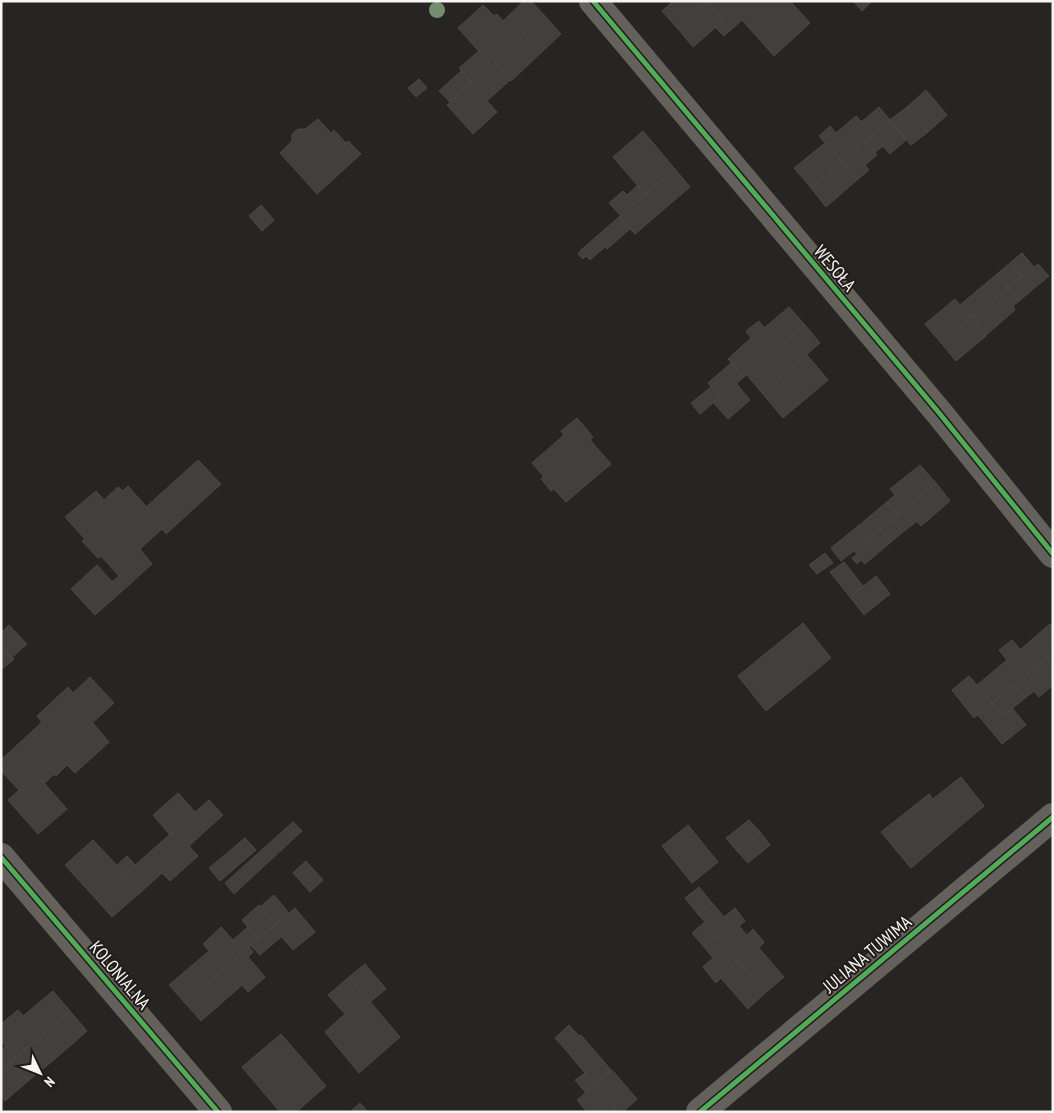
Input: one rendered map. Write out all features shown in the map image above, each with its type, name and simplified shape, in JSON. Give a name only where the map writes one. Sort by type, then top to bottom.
[{"type":"street","name":"WESOŁA","points":[[593,1],[940,414],[1053,554]]},
{"type":"street","name":"JULIANA TUWIMA","points":[[700,1112],[1053,817]]},
{"type":"street","name":"KOLONIALNA","points":[[1,857],[218,1112]]},
{"type":"building","points":[[524,1],[531,1],[544,15],[490,64],[458,28],[483,5],[494,16],[497,14],[503,21]]},
{"type":"building","points":[[673,1],[707,2],[678,29],[662,11]]},
{"type":"building","points":[[708,1],[790,1],[810,23],[774,56],[742,20],[724,36],[715,27],[723,21]]},
{"type":"building","points":[[853,1],[872,1],[862,11]]},
{"type":"building","points":[[707,2],[723,21],[693,47],[678,29]]},
{"type":"building","points":[[544,15],[561,34],[511,81],[494,62]]},
{"type":"building","points":[[479,51],[490,64],[471,82],[459,68]]},
{"type":"building","points":[[494,62],[510,80],[487,101],[497,112],[473,134],[447,105]]},
{"type":"building","points":[[461,71],[471,82],[450,102],[439,91]]},
{"type":"building","points":[[419,79],[427,88],[416,97],[408,88]]},
{"type":"building","points":[[926,90],[947,115],[928,132],[907,107]]},
{"type":"building","points":[[879,107],[890,120],[873,135],[861,122]]},
{"type":"building","points":[[907,107],[928,132],[911,145],[890,120]]},
{"type":"building","points":[[856,116],[873,135],[842,162],[819,136],[830,126],[836,133]]},
{"type":"building","points":[[318,119],[343,146],[348,141],[361,154],[317,194],[280,153],[292,141],[292,134],[298,129],[305,129]]},
{"type":"building","points":[[890,120],[906,140],[890,154],[883,146],[875,152],[866,141]]},
{"type":"building","points":[[334,130],[346,143],[343,146],[331,134]]},
{"type":"building","points":[[643,131],[675,169],[645,194],[613,157]]},
{"type":"building","points":[[866,141],[877,155],[865,165],[869,170],[857,180],[842,162]]},
{"type":"building","points":[[825,143],[842,162],[811,188],[794,168]]},
{"type":"building","points":[[842,162],[857,180],[826,207],[811,188]]},
{"type":"building","points":[[675,169],[690,187],[635,234],[619,217]]},
{"type":"building","points":[[637,186],[645,194],[620,215],[609,203],[623,191],[627,195]]},
{"type":"building","points":[[261,205],[274,220],[262,231],[249,216]]},
{"type":"building","points":[[619,217],[630,229],[607,249],[596,237]]},
{"type":"building","points":[[596,237],[605,247],[590,260],[586,256],[583,259],[578,254]]},
{"type":"building","points":[[1022,253],[1034,267],[1021,277],[1010,263]]},
{"type":"building","points":[[1010,263],[1021,277],[1008,288],[997,274]]},
{"type":"building","points":[[1038,264],[1049,276],[1019,301],[1008,288]]},
{"type":"building","points":[[997,274],[1008,288],[971,318],[960,305]]},
{"type":"building","points":[[1008,288],[1019,301],[1013,306],[1015,310],[986,335],[971,318]]},
{"type":"building","points":[[955,299],[971,318],[941,343],[925,324]]},
{"type":"building","points":[[789,307],[805,325],[744,377],[728,359],[751,338],[746,331],[759,321],[764,328]]},
{"type":"building","points":[[971,318],[986,336],[956,361],[941,343]]},
{"type":"building","points":[[805,325],[820,343],[762,393],[746,374]]},
{"type":"building","points":[[807,355],[828,380],[783,418],[762,393]]},
{"type":"building","points":[[731,363],[744,377],[720,397],[708,383]]},
{"type":"building","points":[[736,383],[750,400],[728,419],[713,402]]},
{"type":"building","points":[[711,387],[720,397],[700,414],[691,403]]},
{"type":"building","points":[[577,418],[593,437],[590,440],[611,464],[566,502],[554,489],[551,491],[541,479],[544,477],[532,463],[564,435],[561,431]]},
{"type":"building","points":[[198,460],[221,484],[166,534],[162,529],[164,527],[146,507]]},
{"type":"building","points":[[920,465],[936,483],[898,515],[887,502],[895,495],[890,489]]},
{"type":"building","points":[[936,483],[950,501],[921,526],[917,521],[903,532],[892,519]]},
{"type":"building","points":[[128,486],[164,527],[140,549],[152,564],[121,592],[112,582],[119,576],[101,556],[98,558],[82,541],[85,539],[65,517],[96,491],[104,500],[118,487],[123,491]]},
{"type":"building","points":[[887,502],[898,515],[869,539],[858,526]]},
{"type":"building","points":[[892,519],[903,532],[891,542],[880,529]]},
{"type":"building","points":[[858,526],[869,539],[841,561],[831,548]]},
{"type":"building","points":[[880,529],[891,542],[865,564],[861,560],[857,564],[852,558],[857,554],[854,551]]},
{"type":"building","points":[[825,553],[833,563],[817,574],[809,565]]},
{"type":"building","points":[[844,562],[863,586],[850,597],[830,572]]},
{"type":"building","points":[[97,565],[121,592],[95,615],[71,589]]},
{"type":"building","points":[[876,576],[890,594],[864,615],[850,597]]},
{"type":"building","points":[[803,623],[831,658],[766,711],[738,676]]},
{"type":"building","points":[[1050,624],[1053,627],[1053,654],[1036,667],[1021,649]]},
{"type":"building","points":[[9,625],[27,644],[11,658],[1,648],[1,633]]},
{"type":"building","points":[[1012,640],[1036,667],[992,703],[977,685],[1007,660],[999,650]]},
{"type":"building","points":[[1,648],[14,659],[1,670]]},
{"type":"building","points":[[1053,654],[1053,685],[1039,697],[1034,691],[1025,698],[1014,685]]},
{"type":"building","points":[[969,676],[992,703],[974,718],[952,690]]},
{"type":"building","points":[[90,677],[114,703],[19,790],[1,771],[1,760],[42,722],[37,716],[68,687],[73,693]]},
{"type":"building","points":[[1014,685],[1025,698],[1003,716],[992,703]]},
{"type":"building","points":[[992,703],[1003,716],[1013,709],[1026,725],[1002,744],[978,715]]},
{"type":"building","points":[[93,723],[109,742],[75,773],[67,765],[56,776],[46,765]]},
{"type":"building","points":[[46,765],[54,774],[45,783],[36,774]]},
{"type":"building","points":[[36,774],[67,809],[38,834],[8,800]]},
{"type":"building","points":[[961,777],[984,806],[911,868],[881,832],[929,794],[933,799]]},
{"type":"building","points":[[178,793],[195,812],[170,835],[153,815]]},
{"type":"building","points":[[209,800],[223,815],[189,846],[198,856],[170,881],[162,873],[141,892],[125,874]]},
{"type":"building","points":[[749,820],[760,832],[737,851],[726,838]]},
{"type":"building","points":[[293,822],[302,831],[234,894],[225,883]]},
{"type":"building","points":[[688,825],[718,862],[692,883],[662,846]]},
{"type":"building","points":[[760,832],[770,845],[748,863],[737,851]]},
{"type":"building","points":[[245,838],[256,850],[220,881],[209,868]]},
{"type":"building","points":[[93,840],[125,874],[96,899],[65,865]]},
{"type":"building","points":[[127,856],[135,865],[125,874],[117,865]]},
{"type":"building","points":[[306,861],[323,880],[310,892],[293,873]]},
{"type":"building","points":[[125,874],[141,892],[112,917],[96,899]]},
{"type":"building","points":[[699,887],[712,903],[698,914],[685,898]]},
{"type":"building","points":[[274,895],[289,913],[276,924],[261,906]]},
{"type":"building","points":[[712,903],[724,917],[735,908],[745,921],[739,926],[747,935],[753,929],[764,942],[759,948],[784,977],[765,993],[698,914]]},
{"type":"building","points":[[259,905],[276,924],[258,939],[242,920]]},
{"type":"building","points":[[295,908],[315,932],[293,950],[273,927]]},
{"type":"building","points":[[705,922],[717,936],[704,947],[692,933]]},
{"type":"building","points":[[221,927],[233,940],[248,927],[258,939],[185,1003],[169,985],[209,951],[203,944]]},
{"type":"building","points":[[273,927],[281,937],[260,955],[251,946]]},
{"type":"building","points":[[717,936],[738,961],[716,983],[703,967],[713,958],[704,947]]},
{"type":"building","points":[[249,947],[253,952],[248,957],[265,977],[248,992],[242,985],[201,1021],[185,1003]]},
{"type":"building","points":[[738,961],[765,993],[748,1009],[720,977]]},
{"type":"building","points":[[365,964],[386,989],[370,1002],[349,977]]},
{"type":"building","points":[[349,977],[400,1037],[359,1073],[325,1032],[345,1014],[328,995]]},
{"type":"building","points":[[53,991],[70,1011],[16,1058],[1,1041],[1,1024],[18,1010],[23,1016]]},
{"type":"building","points":[[70,1011],[87,1031],[55,1059],[38,1039]]},
{"type":"building","points":[[569,1025],[579,1036],[565,1049],[555,1038]]},
{"type":"building","points":[[281,1034],[326,1086],[296,1112],[280,1112],[242,1067]]},
{"type":"building","points":[[581,1035],[611,1070],[595,1085],[565,1049]]},
{"type":"building","points":[[38,1039],[55,1059],[28,1081],[12,1062]]},
{"type":"building","points":[[6,1046],[16,1058],[1,1070],[1,1050]]},
{"type":"building","points":[[12,1062],[28,1081],[5,1101],[1,1096],[1,1070]]},
{"type":"building","points":[[612,1070],[637,1099],[623,1112],[618,1112],[595,1085]]},
{"type":"building","points":[[585,1073],[595,1085],[585,1092],[575,1080]]},
{"type":"building","points":[[595,1085],[618,1112],[587,1112],[577,1100]]},
{"type":"building","points":[[360,1103],[368,1112],[350,1112]]},
{"type":"cycle path","points":[[593,1],[940,414],[1053,554]]},
{"type":"cycle path","points":[[700,1112],[1053,817]]},
{"type":"cycle path","points":[[1,857],[218,1112]]}]
